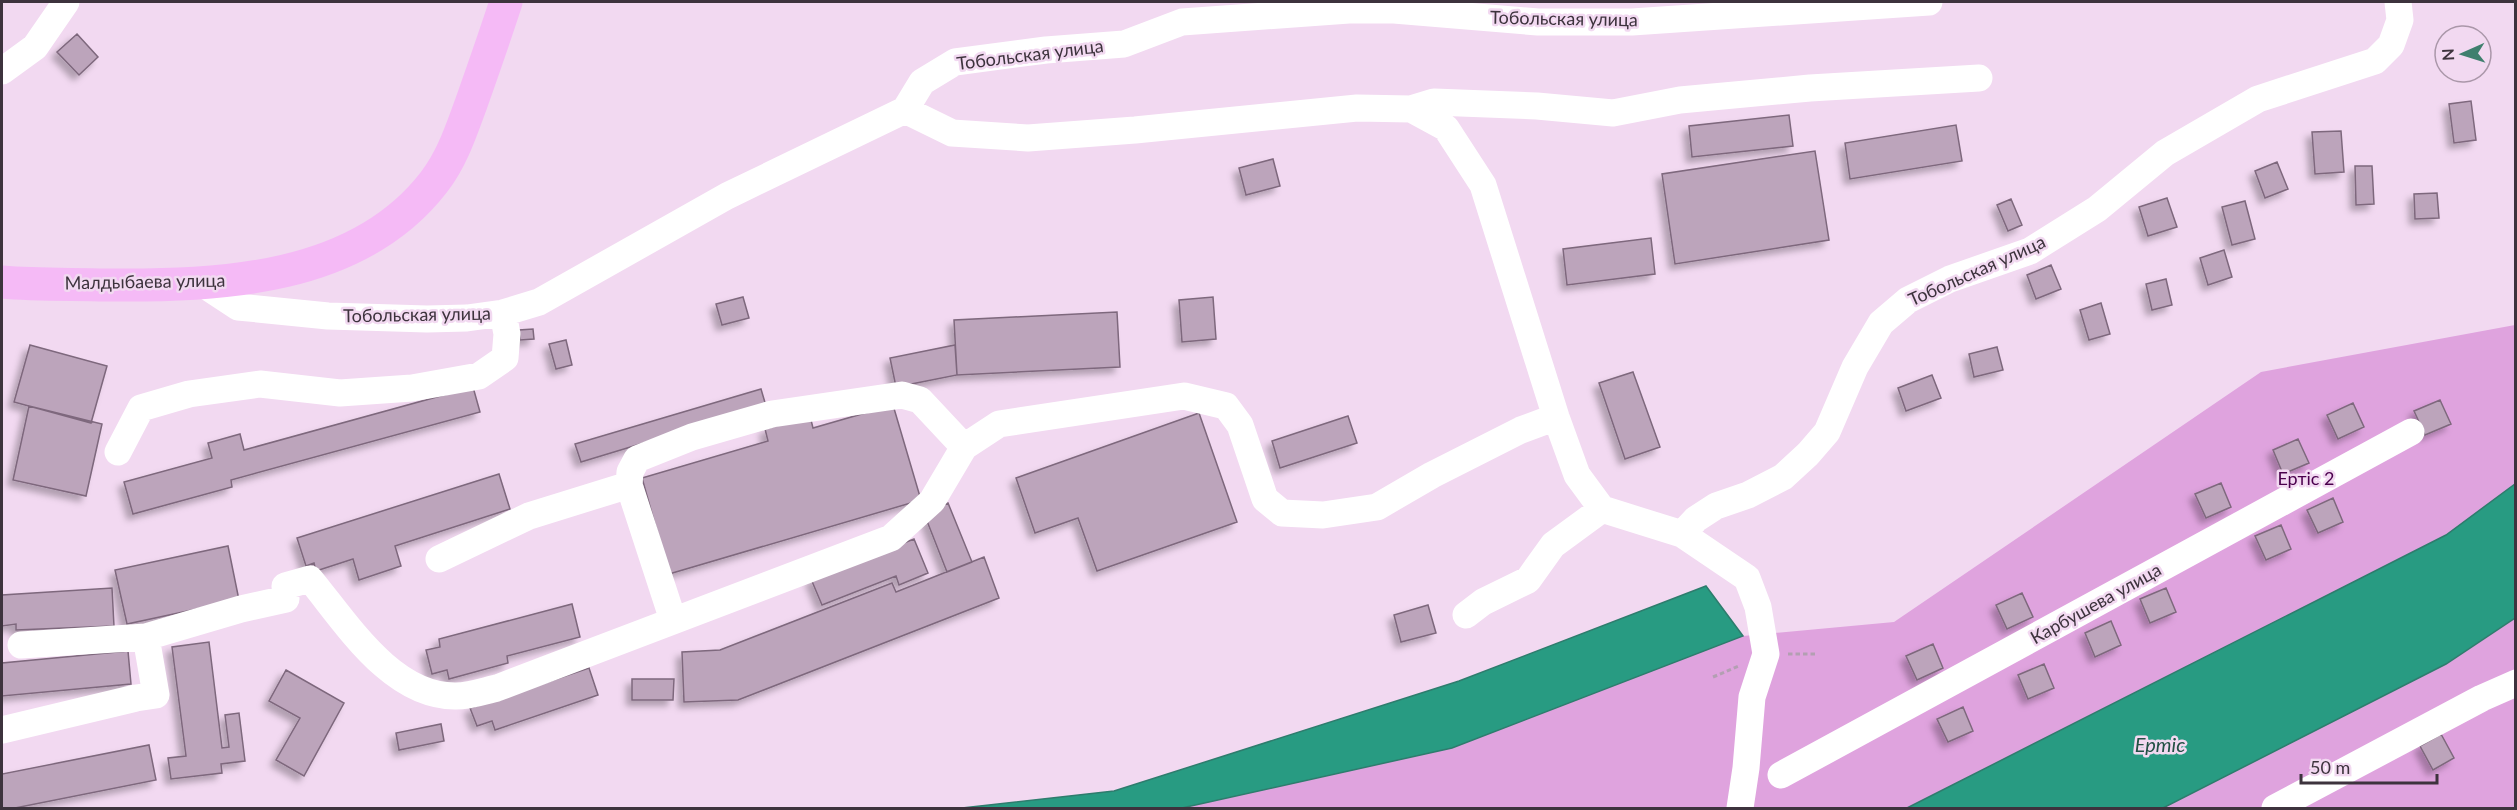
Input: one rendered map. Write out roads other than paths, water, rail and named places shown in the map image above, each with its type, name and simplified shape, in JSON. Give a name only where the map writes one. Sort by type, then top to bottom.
[{"type":"main road","name":"Малдыбаева улица","points":[[2,282],[203,284],[259,276],[313,262],[359,246],[401,217],[435,181],[456,146],[506,2]]},
{"type":"street","points":[[2,71],[34,47],[66,2]]},
{"type":"street","name":"Тобольская улица","points":[[203,284],[238,307],[328,316],[437,318],[504,313],[539,302],[727,196],[905,110],[922,82],[955,62],[1046,50],[1124,44],[1182,21],[1348,6],[1394,10],[1474,9],[1538,22],[1632,22],[1929,2]]},
{"type":"street","name":"Тобольская улица","points":[[1682,534],[1696,519],[1716,506],[1748,495],[1783,477],[1808,454],[1827,432],[1855,367],[1881,323],[1908,300],[1950,279],[2030,251],[2097,209],[2165,153],[2258,99],[2375,61],[2391,45],[2400,20],[2398,2]]},
{"type":"street","points":[[905,110],[952,133],[1028,138],[1357,108],[1411,109],[1434,102],[1537,106],[1613,113],[1680,100],[1809,88],[1979,78]]},
{"type":"street","points":[[1411,109],[1446,128],[1483,185],[1576,475],[1602,509],[1682,534],[1747,578],[1758,607],[1766,654],[1752,697],[1740,808]]},
{"type":"street","points":[[118,452],[141,408],[189,394],[260,384],[340,393],[412,388],[479,376],[505,358],[507,334],[504,313]]},
{"type":"street","points":[[673,620],[629,485],[630,472],[637,459],[692,437],[772,414],[902,394],[920,400],[964,447]]},
{"type":"street","points":[[21,645],[146,637],[241,609],[286,599],[285,586],[310,579],[387,670],[419,689],[456,696],[497,688],[891,538],[932,501],[964,447],[999,424],[1184,396],[1226,406],[1240,425],[1265,499],[1282,513],[1323,515],[1377,507],[1432,475],[1521,430],[1556,417]]},
{"type":"street","name":"Карбушева улица","points":[[1781,775],[2411,432]]},
{"type":"street","points":[[439,560],[529,516],[629,485]]},
{"type":"street","points":[[1466,615],[1483,602],[1528,580],[1552,545],[1602,509]]},
{"type":"street","points":[[2,730],[156,695],[146,637]]},
{"type":"street","points":[[2275,808],[2482,698],[2516,683]]},
{"type":"water","name":"Ертіс","points":[[2515,484],[2515,618],[2446,664],[2163,808],[1907,808],[2446,535]]},
{"type":"water","points":[[1706,586],[1743,636],[1452,748],[1182,808],[962,808],[1114,791],[1459,681]]},
{"type":"park label","name":"Ертіс 2","points":[[2306,479]]}]
